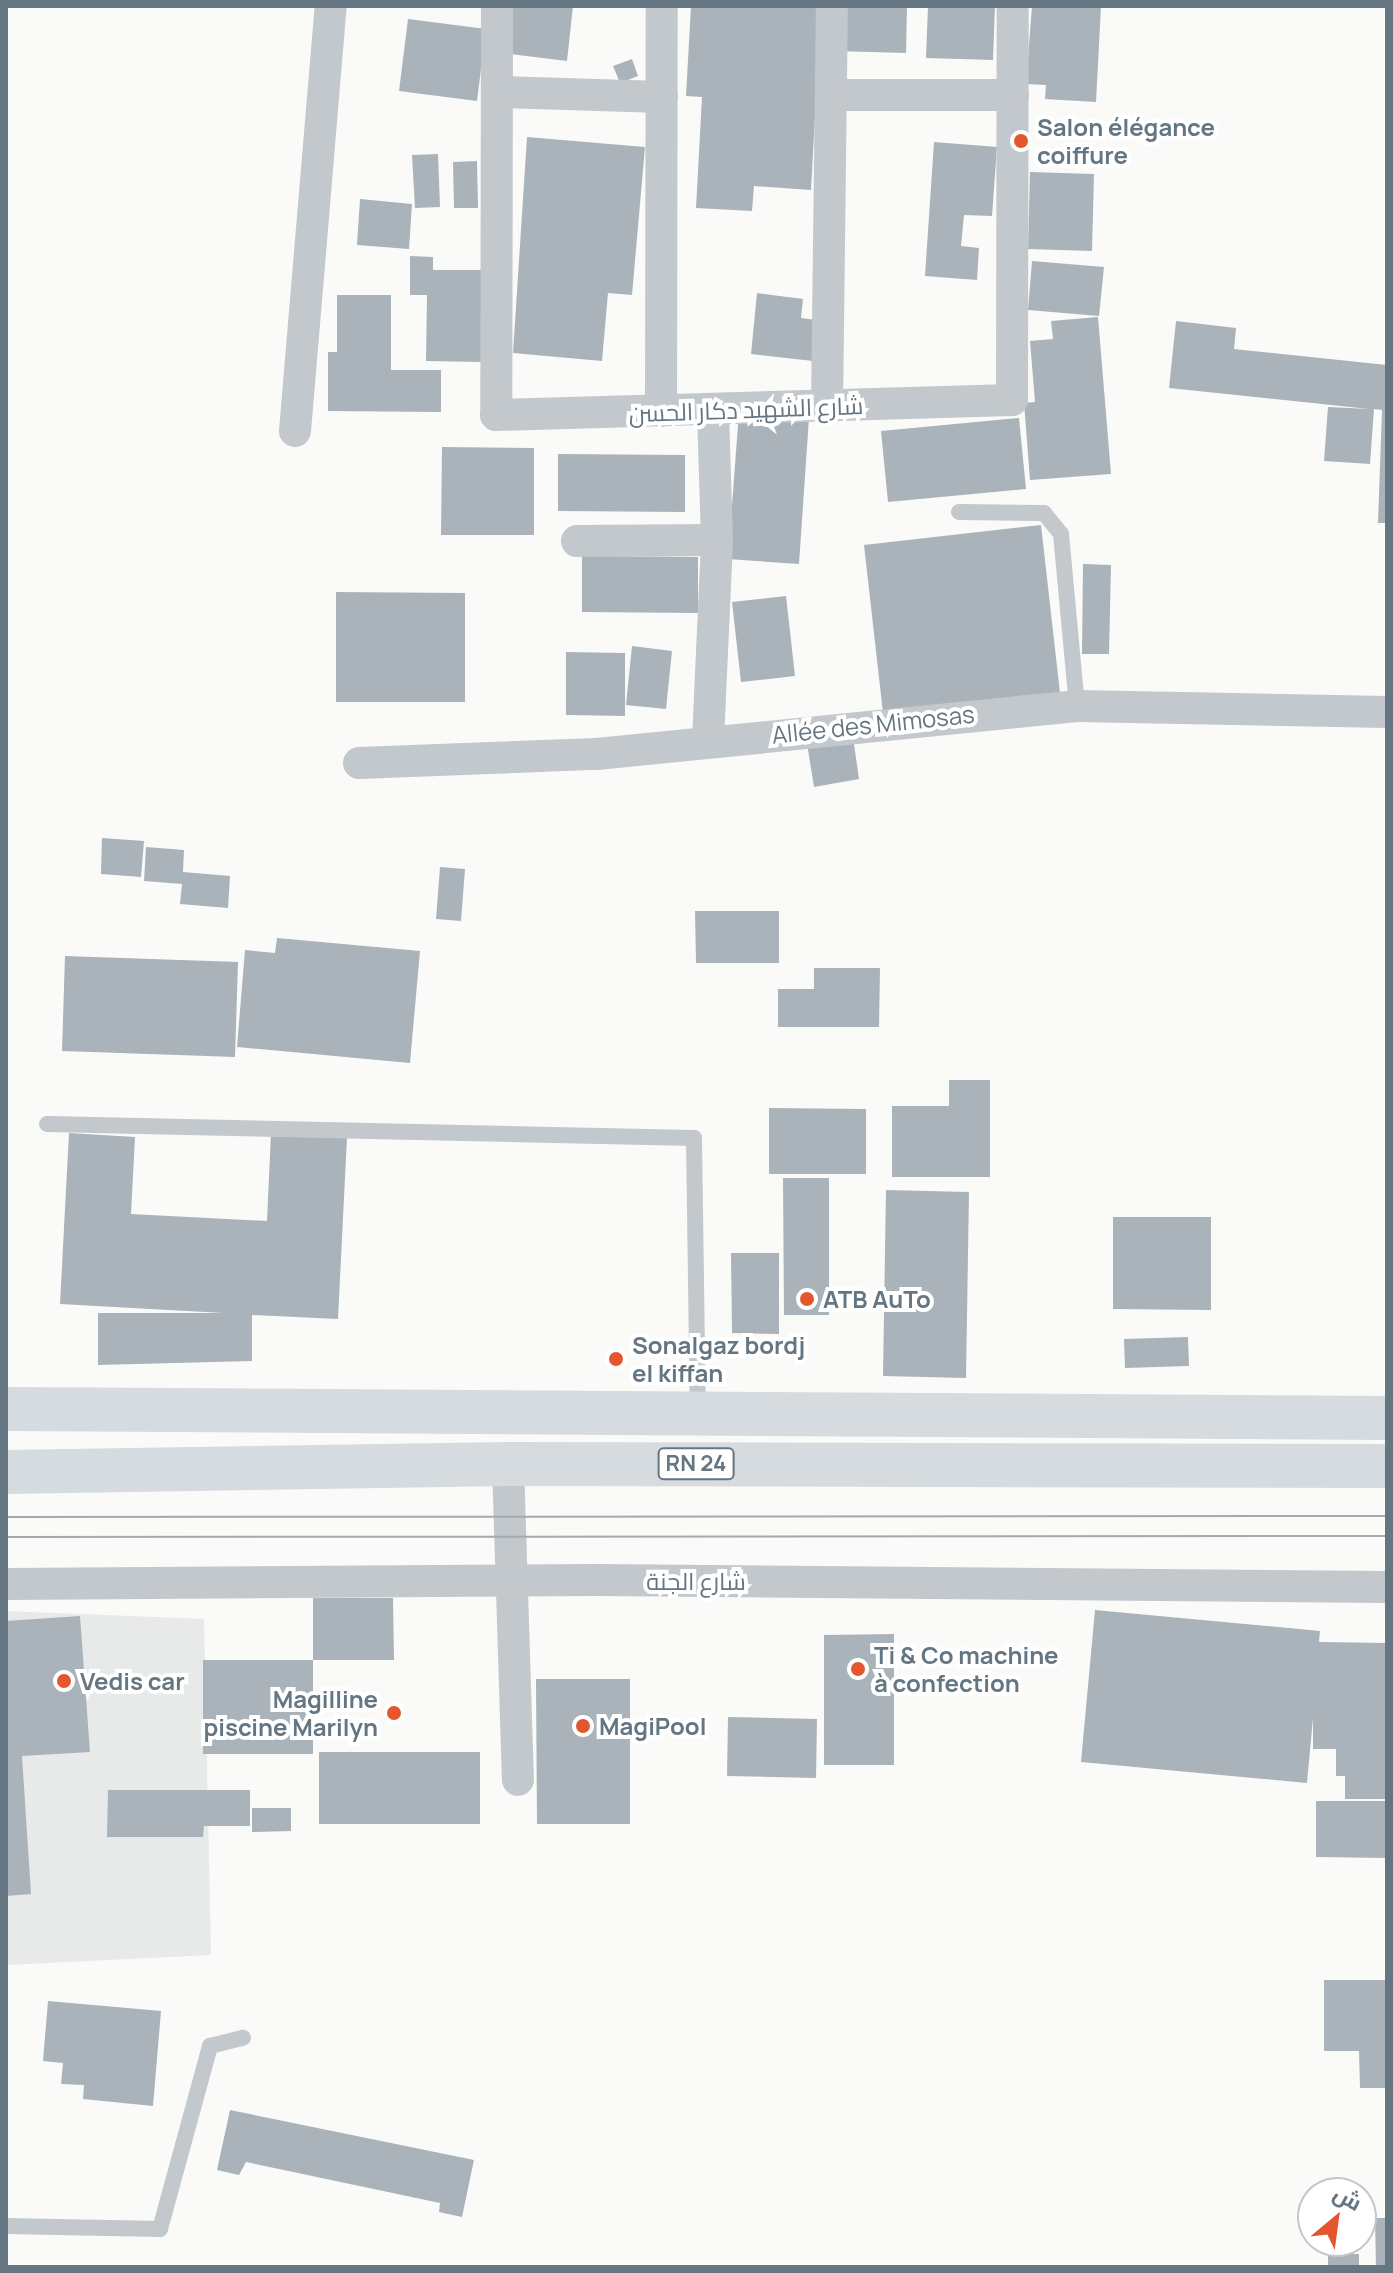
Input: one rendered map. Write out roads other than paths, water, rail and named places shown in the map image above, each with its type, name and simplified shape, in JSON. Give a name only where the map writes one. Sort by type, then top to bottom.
[{"type":"main road","name":"RN 24","points":[[6,1409],[1387,1418]]},
{"type":"main road","name":"RN 24","points":[[6,1472],[508,1464],[1387,1466]]},
{"type":"street","points":[[295,431],[331,6]]},
{"type":"street","name":"شارع الشهيد دكار الحسن","points":[[497,6],[496,415],[1012,400],[1013,6]]},
{"type":"street","points":[[661,411],[662,6]]},
{"type":"street","points":[[827,407],[832,6]]},
{"type":"street","points":[[497,92],[662,97]]},
{"type":"street","points":[[831,95],[1013,95]]},
{"type":"street","points":[[708,740],[717,540],[713,410]]},
{"type":"street","points":[[577,541],[717,540]]},
{"type":"street","name":"Allée des Mimosas","points":[[359,763],[597,754],[708,740],[1077,706],[1387,712]]},
{"type":"street","points":[[508,1464],[518,1780]]},
{"type":"street","name":"شارع الجنة","points":[[6,1584],[510,1582],[1387,1587]]},
{"type":"lane","points":[[959,512],[1044,513],[1061,534],[1077,706]]},
{"type":"lane","points":[[47,1124],[694,1138],[698,1415]]},
{"type":"lane","points":[[6,2226],[160,2229],[210,2046],[243,2038]]},
{"type":"tram line","points":[[6,1517],[1387,1516]]},
{"type":"tram line","points":[[6,1537],[1387,1536]]},
{"type":"place","name":"Salon élégance coiffure","points":[[1021,141]]},
{"type":"place","name":"ATB AuTo","points":[[807,1299]]},
{"type":"place","name":"Sonalgaz bordj el kiffan","points":[[616,1359]]},
{"type":"place","name":"Ti & Co machine à confection","points":[[858,1669]]},
{"type":"place","name":"Vedis car","points":[[64,1681]]},
{"type":"place","name":"Magilline piscine Marilyn","points":[[394,1713]]},
{"type":"place","name":"MagiPool","points":[[583,1726]]}]
